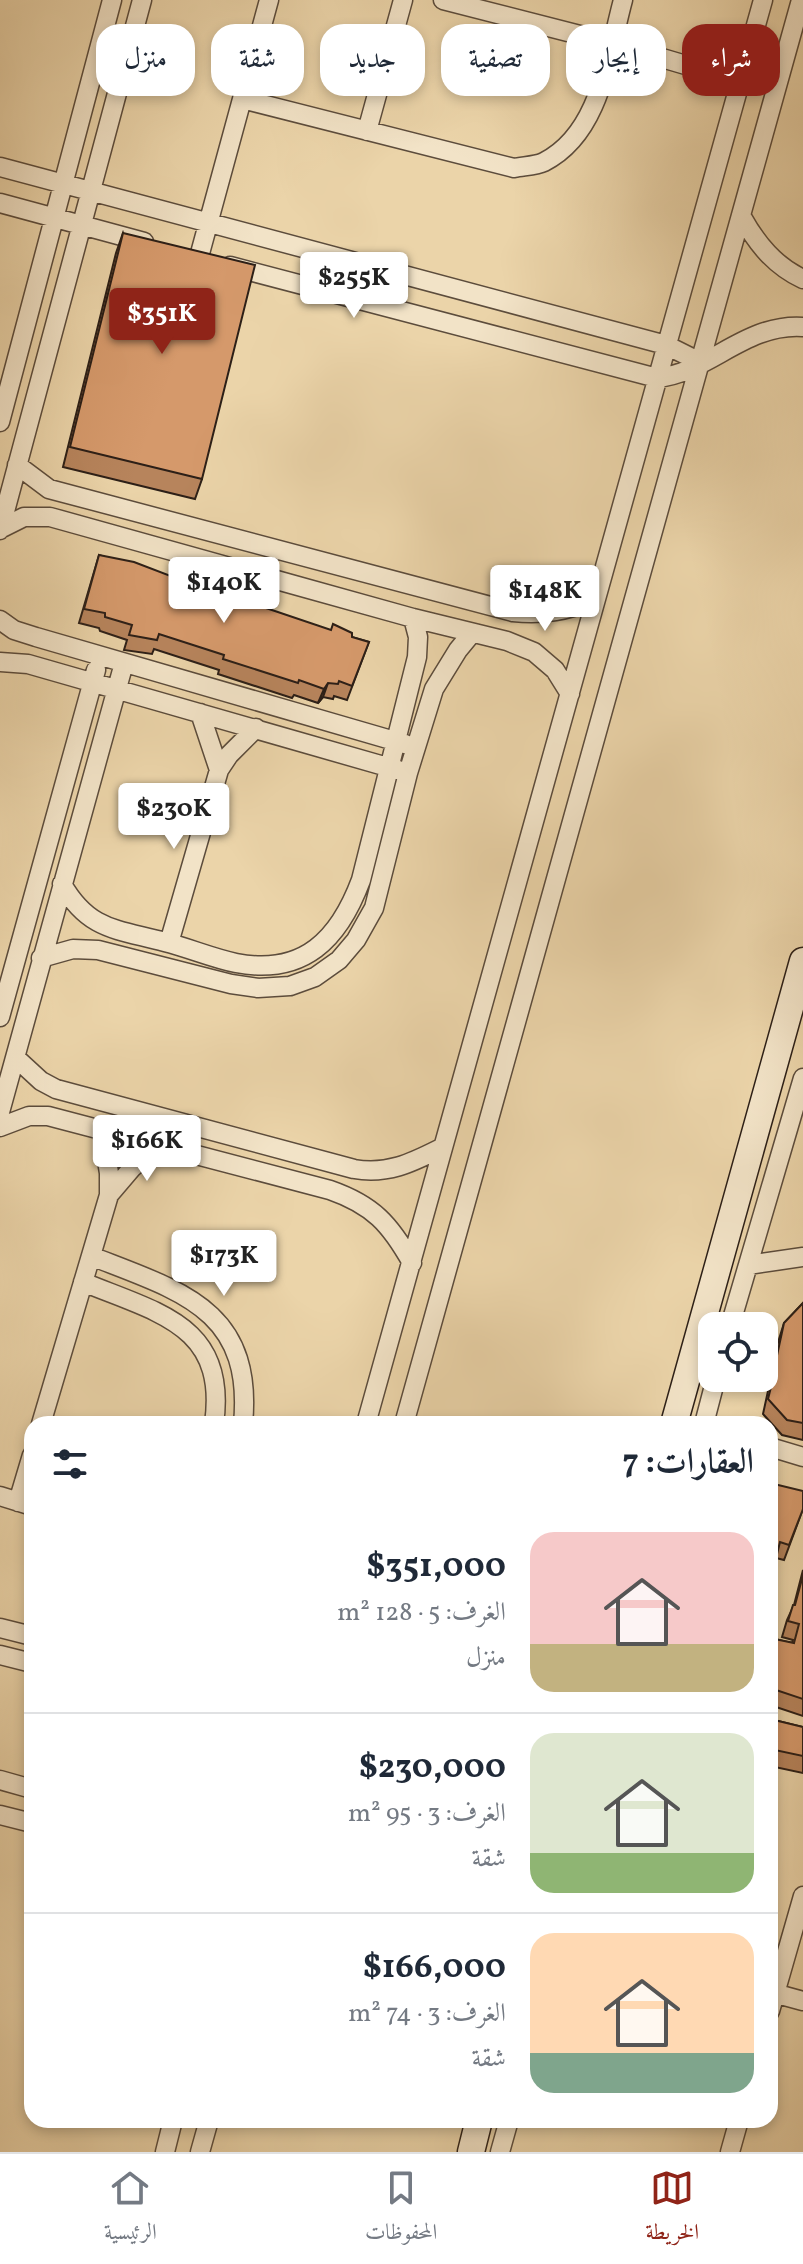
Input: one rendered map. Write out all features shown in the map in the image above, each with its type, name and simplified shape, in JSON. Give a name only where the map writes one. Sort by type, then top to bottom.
[{"type":"street","points":[[0,422],[112,0]]},
{"type":"street","points":[[0,529],[142,0]]},
{"type":"street","points":[[269,0],[208,224],[192,255],[657,378],[681,374],[747,338],[772,330],[803,327]]},
{"type":"street","points":[[367,131],[403,0]]},
{"type":"street","points":[[443,0],[566,31]]},
{"type":"street","points":[[616,24],[623,0]]},
{"type":"street","points":[[756,24],[763,0]]},
{"type":"street","points":[[406,1416],[801,0]]},
{"type":"street","points":[[242,99],[514,168],[543,163],[567,146],[586,122],[597,96]]},
{"type":"street","points":[[368,1416],[736,96]]},
{"type":"street","points":[[0,167],[666,345],[702,363]]},
{"type":"street","points":[[0,203],[158,246]]},
{"type":"street","points":[[742,217],[765,252],[803,279]]},
{"type":"street","points":[[17,465],[49,489],[513,612],[520,615],[524,629],[515,640],[507,641]]},
{"type":"street","points":[[71,522],[62,512],[62,506],[64,501],[76,496]]},
{"type":"street","points":[[0,529],[24,517],[71,522],[413,618],[507,641],[534,652],[555,670],[570,694]]},
{"type":"street","points":[[513,612],[541,614],[570,610],[596,599]]},
{"type":"street","points":[[98,950],[93,946],[92,935],[100,927],[106,927],[259,966],[287,962],[313,951],[334,933],[350,910],[361,880],[396,741],[417,657],[418,637],[413,618]]},
{"type":"street","points":[[0,620],[14,630],[415,747]]},
{"type":"street","points":[[41,958],[73,949],[98,950],[258,988],[290,986],[315,977],[339,960],[367,924],[374,908],[415,747],[434,689],[472,633]]},
{"type":"street","points":[[0,1017],[100,656]]},
{"type":"street","points":[[0,662],[28,664],[408,773]]},
{"type":"street","points":[[0,1112],[124,663]]},
{"type":"street","points":[[200,713],[219,770]]},
{"type":"street","points":[[169,943],[219,770],[256,728]]},
{"type":"street","points":[[62,884],[80,911],[106,927]]},
{"type":"street","points":[[676,1416],[803,961]]},
{"type":"street","points":[[0,984],[13,970]]},
{"type":"street","points":[[16,1058],[41,1081],[72,1094],[370,1172],[403,1167],[443,1147]]},
{"type":"street","points":[[734,1312],[803,1078]]},
{"type":"street","points":[[66,1120],[72,1094]]},
{"type":"street","points":[[0,1127],[29,1116],[48,1116],[349,1196],[383,1219],[412,1263]]},
{"type":"street","points":[[43,1416],[109,1195],[102,1130]]},
{"type":"street","points":[[109,1195],[132,1168],[158,1145]]},
{"type":"street","points":[[91,1256],[190,1298],[224,1329],[240,1360],[246,1394],[244,1416]]},
{"type":"street","points":[[748,1265],[803,1257]]},
{"type":"street","points":[[83,1282],[181,1325],[201,1345],[216,1383],[215,1416]]},
{"type":"street","points":[[706,1416],[712,1392]]},
{"type":"street","points":[[778,1449],[803,1457]]},
{"type":"street","points":[[17,1501],[24,1480]]},
{"type":"street","points":[[0,1628],[24,1634]]},
{"type":"street","points":[[0,1655],[24,1661]]},
{"type":"street","points":[[0,1780],[24,1787]]},
{"type":"street","points":[[0,1815],[24,1821]]},
{"type":"street","points":[[778,1979],[803,1896]]},
{"type":"street","points":[[778,1999],[803,2001]]},
{"type":"street","points":[[165,2152],[171,2128]]},
{"type":"street","points":[[200,2152],[207,2128]]},
{"type":"street","points":[[471,2152],[477,2128]]},
{"type":"street","points":[[500,2152],[507,2128]]},
{"type":"street","points":[[730,2152],[737,2128]]},
{"type":"building","points":[[123,233],[255,265],[202,479],[70,447]]},
{"type":"building","points":[[99,555],[134,562],[176,578],[175,581],[224,597],[223,600],[266,608],[331,630],[333,624],[352,633],[352,637],[369,642],[352,686],[339,681],[338,684],[328,683],[324,689],[223,659],[224,655],[159,634],[157,640],[129,635],[132,625],[105,617],[105,613],[84,609]]},
{"type":"building","points":[[803,1303],[803,1423],[787,1420],[768,1399],[770,1392],[778,1392],[778,1351],[784,1323]]},
{"type":"building","points":[[778,1485],[803,1491],[803,1509],[789,1545],[780,1542],[778,1550]]},
{"type":"building","points":[[803,1575],[803,1699],[778,1691],[778,1640],[794,1643],[799,1624],[788,1621]]},
{"type":"building","points":[[778,1721],[803,1727],[803,1756],[778,1751]]}]
